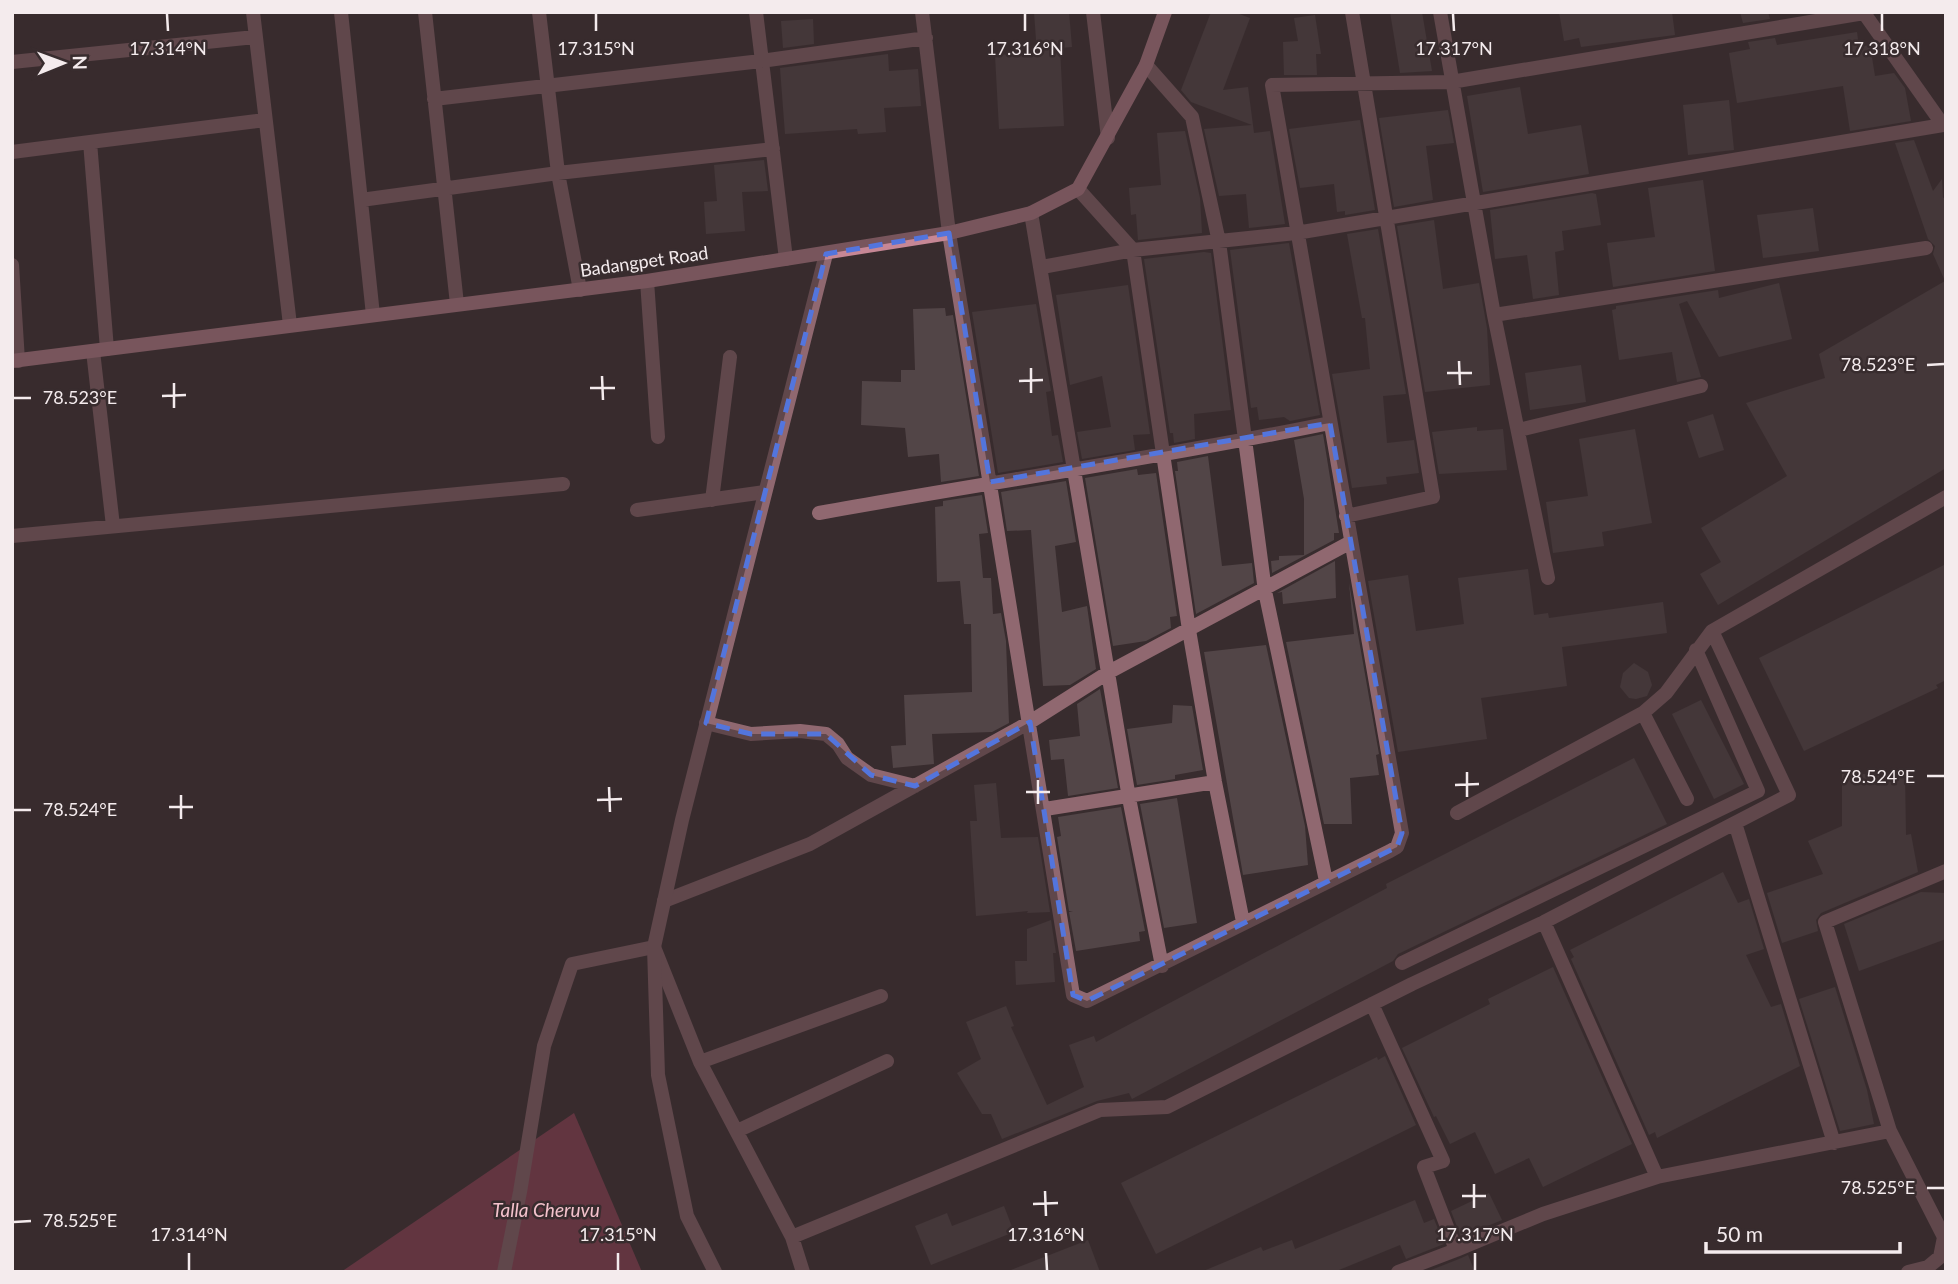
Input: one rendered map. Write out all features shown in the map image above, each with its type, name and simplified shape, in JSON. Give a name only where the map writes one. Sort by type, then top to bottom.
[{"type":"main road","points":[[1078,189],[1146,65],[1165,12]]},
{"type":"main road","name":"Badangpet Road","points":[[15,361],[290,324],[580,290],[827,254],[949,233],[1031,213],[1078,189]]},
{"type":"street","points":[[253,12],[290,324]]},
{"type":"street","points":[[341,12],[373,315]]},
{"type":"street","points":[[425,12],[457,304]]},
{"type":"street","points":[[540,12],[558,173],[580,290]]},
{"type":"street","points":[[756,12],[786,259]]},
{"type":"street","points":[[922,12],[949,233],[1045,809],[1073,995],[1082,1000],[1095,999],[1243,922],[1397,847],[1402,833],[1296,233],[1272,85],[1451,82],[1864,13],[1945,126],[1296,233],[1132,250],[1042,267]]},
{"type":"street","points":[[1093,12],[1108,138]]},
{"type":"street","points":[[1346,516],[1433,497],[1352,12]]},
{"type":"street","points":[[1440,12],[1494,315],[1548,578]]},
{"type":"street","points":[[12,62],[255,37]]},
{"type":"street","points":[[434,99],[761,61],[926,37]]},
{"type":"street","points":[[1146,65],[1192,117],[1219,242],[1265,591],[1326,881]]},
{"type":"street","points":[[12,152],[265,120]]},
{"type":"street","points":[[90,142],[100,350],[113,526]]},
{"type":"street","points":[[361,200],[558,173],[773,149]]},
{"type":"street","points":[[1078,189],[1132,250],[1189,630],[1243,922]]},
{"type":"street","points":[[1031,213],[1129,798],[1162,966]]},
{"type":"street","points":[[1494,315],[1926,248]]},
{"type":"street","points":[[715,1272],[687,1216],[658,1075],[654,947],[706,723],[827,254]]},
{"type":"street","points":[[12,265],[15,361]]},
{"type":"street","points":[[647,281],[658,437]]},
{"type":"street","points":[[712,500],[730,357]]},
{"type":"street","points":[[1519,430],[1701,386]]},
{"type":"street","points":[[819,513],[990,482],[1076,471],[1330,423]]},
{"type":"street","points":[[12,536],[563,484]]},
{"type":"street","points":[[637,510],[765,492]]},
{"type":"street","points":[[1457,813],[1643,713],[1666,693],[1712,631],[1946,497]]},
{"type":"street","points":[[664,901],[810,844],[1030,722],[1109,672],[1265,591],[1351,542]]},
{"type":"street","points":[[792,1237],[1100,1111],[1167,1107],[1544,922],[1789,795],[1712,631]]},
{"type":"street","points":[[1402,963],[1758,791],[1696,650]]},
{"type":"street","points":[[1643,713],[1687,799]]},
{"type":"street","points":[[706,723],[751,734],[800,731],[826,734],[838,744],[847,758],[871,775],[915,786]]},
{"type":"street","points":[[1045,809],[1129,798],[1215,782]]},
{"type":"street","points":[[1735,823],[1834,1143]]},
{"type":"street","points":[[1909,1272],[1928,1267],[1940,1257],[1944,1237],[1889,1131],[1825,922],[1946,871]]},
{"type":"street","points":[[1544,922],[1657,1177]]},
{"type":"street","points":[[654,947],[700,1062],[792,1237],[803,1272]]},
{"type":"street","points":[[503,1272],[520,1192],[544,1046],[572,964],[654,947]]},
{"type":"street","points":[[700,1062],[881,996]]},
{"type":"street","points":[[1373,1004],[1443,1161],[1424,1167],[1456,1250]]},
{"type":"street","points":[[737,1131],[887,1061]]},
{"type":"street","points":[[1398,1272],[1543,1214],[1657,1177],[1889,1131]]},
{"type":"highlighted area","points":[[949,233],[990,482],[1330,423],[1402,833],[1397,847],[1087,1001],[1073,995],[1030,722],[915,786],[871,775],[826,734],[751,734],[706,723],[826,254]]},
{"type":"water","name":"Talla Cheruvu","points":[[574,1113],[642,1272],[341,1272]]},
{"type":"building","points":[[1034,12],[1069,12],[1072,47],[1060,48],[1064,126],[999,129],[995,55],[1037,53]]},
{"type":"building","points":[[1211,12],[1234,12],[1250,18],[1223,90],[1248,87],[1254,133],[1270,131],[1285,224],[1249,228],[1246,194],[1219,196],[1204,129],[1252,125],[1191,102],[1181,90]]},
{"type":"building","points":[[1390,12],[1422,12],[1432,71],[1400,73]]},
{"type":"building","points":[[1559,12],[1672,12],[1675,35],[1581,47],[1579,38],[1564,41]]},
{"type":"building","points":[[1740,12],[1768,12],[1770,19],[1743,23]]},
{"type":"building","points":[[1315,15],[1321,54],[1316,54],[1317,75],[1284,75],[1283,42],[1298,41],[1294,18]]},
{"type":"building","points":[[813,19],[814,44],[783,48],[781,21]]},
{"type":"building","points":[[1857,32],[1859,47],[1870,45],[1875,76],[1894,73],[1905,88],[1911,121],[1850,131],[1843,86],[1737,103],[1729,53],[1750,49],[1748,42],[1775,38],[1777,45]]},
{"type":"building","points":[[888,54],[889,71],[918,69],[921,106],[884,108],[886,132],[858,134],[857,129],[785,134],[780,68]]},
{"type":"building","points":[[1520,87],[1528,134],[1581,125],[1589,174],[1483,192],[1467,96]]},
{"type":"building","points":[[1729,100],[1734,150],[1688,155],[1683,105]]},
{"type":"building","points":[[1448,110],[1454,143],[1426,146],[1433,200],[1394,207],[1379,118]]},
{"type":"building","points":[[1360,120],[1375,210],[1345,215],[1345,211],[1337,212],[1334,184],[1300,188],[1289,129]]},
{"type":"building","points":[[1185,131],[1200,198],[1202,233],[1138,240],[1136,214],[1131,215],[1129,188],[1161,185],[1157,133]]},
{"type":"building","points":[[1914,140],[1933,191],[1942,179],[1943,198],[1946,197],[1946,468],[1718,605],[1700,574],[1721,562],[1701,528],[1787,476],[1746,403],[1825,378],[1819,354],[1945,281],[1933,254],[1935,246],[1928,239],[1895,143]]},
{"type":"building","points":[[764,160],[768,191],[742,192],[745,231],[706,234],[704,202],[717,201],[714,165]]},
{"type":"building","points":[[1703,180],[1715,271],[1613,287],[1607,243],[1655,237],[1648,188]]},
{"type":"building","points":[[1596,194],[1601,225],[1562,231],[1564,250],[1555,252],[1559,295],[1533,299],[1527,255],[1495,259],[1490,210]]},
{"type":"building","points":[[1813,208],[1819,251],[1763,258],[1757,215]]},
{"type":"building","points":[[1434,220],[1443,289],[1479,283],[1487,328],[1490,385],[1425,392],[1397,226]]},
{"type":"building","points":[[1378,229],[1406,394],[1383,396],[1387,443],[1414,440],[1419,473],[1386,477],[1387,484],[1352,488],[1332,374],[1370,369],[1365,318],[1362,318],[1347,234]]},
{"type":"building","points":[[1289,243],[1320,415],[1290,421],[1284,417],[1259,420],[1257,407],[1251,408],[1230,250]]},
{"type":"building","points":[[1211,253],[1231,410],[1194,414],[1195,439],[1174,443],[1173,433],[1170,433],[1144,259]]},
{"type":"building","points":[[1779,283],[1792,339],[1719,357],[1687,301],[1679,304],[1701,377],[1677,382],[1672,352],[1619,360],[1612,310],[1616,309],[1616,306],[1718,290],[1719,298]]},
{"type":"building","points":[[1128,285],[1150,434],[1133,435],[1135,450],[1082,459],[1077,432],[1111,427],[1102,376],[1070,385],[1056,295]]},
{"type":"building","points":[[1036,304],[1051,391],[1046,392],[1052,436],[1058,435],[1063,462],[998,473],[972,312]]},
{"type":"building","points":[[945,308],[946,316],[953,315],[979,476],[941,482],[939,454],[908,457],[905,428],[861,425],[862,381],[901,382],[901,370],[915,370],[913,309]]},
{"type":"building","points":[[1581,365],[1586,402],[1530,410],[1525,373]]},
{"type":"building","points":[[1713,414],[1724,450],[1699,458],[1687,422]]},
{"type":"building","points":[[1477,427],[1477,431],[1503,429],[1507,470],[1439,474],[1432,432]]},
{"type":"building","points":[[1635,429],[1652,523],[1602,532],[1604,546],[1553,553],[1546,502],[1588,496],[1579,439]]},
{"type":"building","points":[[1323,434],[1339,533],[1334,533],[1334,540],[1272,573],[1271,561],[1279,560],[1279,556],[1304,555],[1304,499],[1294,440]]},
{"type":"building","points":[[1208,456],[1222,566],[1252,563],[1254,583],[1196,614],[1175,471],[1178,471],[1177,462]]},
{"type":"building","points":[[1137,469],[1138,475],[1156,473],[1177,616],[1170,617],[1171,628],[1146,641],[1113,646],[1085,478]]},
{"type":"building","points":[[1066,481],[1076,542],[1055,546],[1062,612],[1087,606],[1096,669],[1070,685],[1043,686],[1031,530],[1007,531],[1001,492]]},
{"type":"building","points":[[982,495],[988,533],[979,534],[983,578],[991,578],[993,614],[1001,613],[1006,641],[1009,723],[992,732],[932,734],[934,764],[893,768],[891,746],[906,745],[904,695],[972,692],[971,624],[964,624],[960,581],[937,582],[935,507],[943,506],[943,501]]},
{"type":"building","points":[[1335,561],[1336,598],[1283,604],[1282,592],[1277,593]]},
{"type":"building","points":[[1946,564],[1946,680],[1936,685],[1938,688],[1804,751],[1759,658]]},
{"type":"building","points":[[1528,569],[1534,615],[1548,613],[1549,618],[1663,602],[1667,633],[1562,647],[1567,686],[1481,698],[1487,739],[1398,752],[1368,581],[1408,575],[1416,631],[1464,624],[1458,578]]},
{"type":"building","points":[[1349,583],[1379,754],[1376,755],[1379,775],[1350,778],[1352,824],[1324,824],[1286,642],[1354,634]]},
{"type":"building","points":[[1266,645],[1305,826],[1308,865],[1243,875],[1204,652]]},
{"type":"building","points":[[1634,663],[1648,672],[1652,685],[1647,696],[1636,699],[1629,698],[1620,687],[1623,673]]},
{"type":"building","points":[[1100,689],[1118,788],[1068,796],[1064,759],[1051,760],[1049,740],[1080,736],[1077,704]]},
{"type":"building","points":[[1701,700],[1744,784],[1714,799],[1672,714]]},
{"type":"building","points":[[1173,705],[1192,706],[1203,770],[1175,775],[1175,779],[1137,785],[1127,729],[1172,723]]},
{"type":"building","points":[[1634,758],[1667,824],[1398,954],[1393,961],[1132,1099],[1129,1093],[1097,1101],[1002,1139],[991,1114],[982,1114],[957,1073],[981,1059],[966,1022],[1006,1006],[1014,1026],[1011,1027],[1047,1105],[1084,1087],[1069,1045],[1094,1036],[1096,1042],[1387,888],[1386,884]]},
{"type":"building","points":[[1842,774],[1905,774],[1906,835],[1911,834],[1918,872],[1821,913],[1816,920],[1818,931],[1782,943],[1767,893],[1823,874],[1808,841],[1842,826]]},
{"type":"building","points":[[996,783],[1001,838],[1038,837],[1050,912],[1027,913],[1028,911],[976,916],[970,821],[977,821],[974,785]]},
{"type":"building","points":[[1177,798],[1197,923],[1164,928],[1140,804]]},
{"type":"building","points":[[1121,807],[1145,931],[1139,932],[1140,941],[1076,951],[1069,912],[1073,911],[1069,911],[1057,837],[1061,836],[1058,817]]},
{"type":"building","points":[[1723,872],[1738,903],[1749,899],[1764,949],[1746,955],[1771,1007],[1781,1004],[1800,1066],[1657,1138],[1655,1132],[1649,1135],[1571,959],[1574,957],[1570,950]]},
{"type":"building","points":[[1921,892],[1946,893],[1946,939],[1859,971],[1844,924]]},
{"type":"building","points":[[1051,920],[1056,953],[1053,953],[1055,982],[1016,985],[1015,961],[1027,961],[1027,929]]},
{"type":"building","points":[[1553,967],[1632,1144],[1543,1187],[1529,1158],[1495,1174],[1475,1132],[1450,1144],[1436,1116],[1434,1117],[1402,1048],[1490,1004],[1488,999]]},
{"type":"building","points":[[1835,987],[1867,1090],[1874,1124],[1840,1131],[1799,999]]},
{"type":"building","points":[[1385,1056],[1416,1125],[1156,1254],[1121,1183],[1377,1057],[1378,1060]]},
{"type":"building","points":[[1489,1193],[1502,1220],[1461,1237],[1451,1211]]},
{"type":"building","points":[[1415,1200],[1424,1223],[1434,1219],[1444,1244],[1406,1259],[1400,1245],[1334,1272],[1201,1272],[1261,1247],[1263,1251],[1292,1240],[1295,1249]]},
{"type":"building","points":[[1004,1206],[1014,1232],[931,1265],[915,1226],[947,1213],[952,1226]]},
{"type":"building","points":[[1088,1240],[1100,1272],[1011,1270]]},
{"type":"building","points":[[1468,1255],[1475,1272],[1426,1272],[1459,1259]]}]
